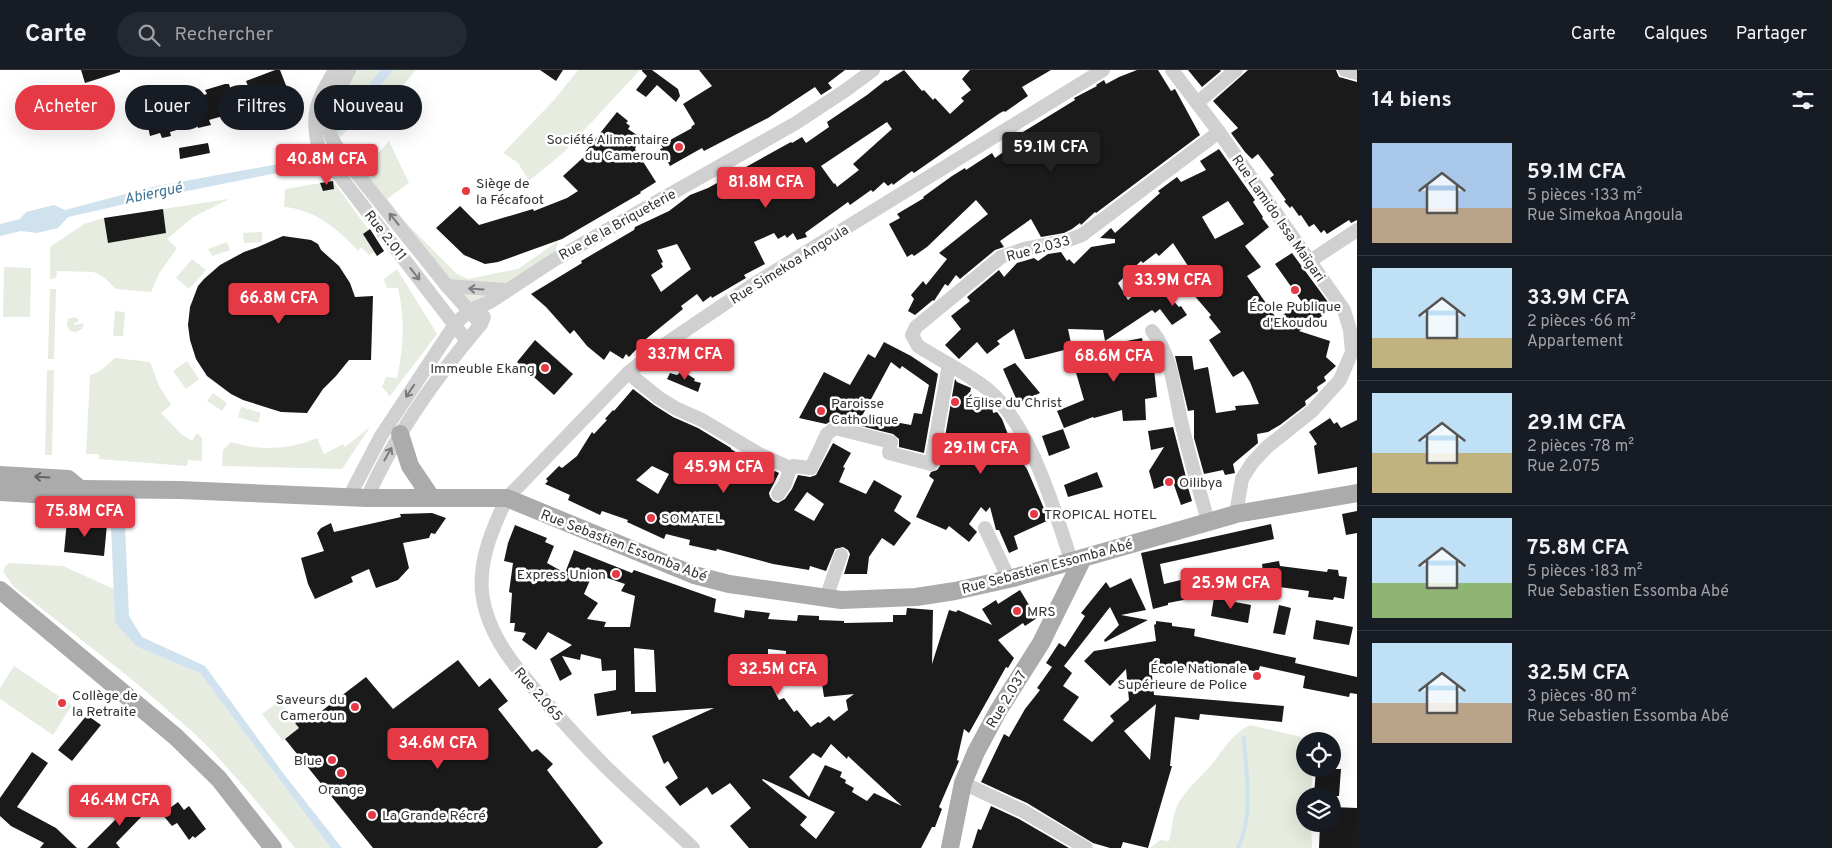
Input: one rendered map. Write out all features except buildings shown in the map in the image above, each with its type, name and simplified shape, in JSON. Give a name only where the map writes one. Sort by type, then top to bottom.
[{"type":"main road","points":[[400,434],[410,466],[431,497]]},
{"type":"main road","points":[[0,475],[68,479],[80,489]]},
{"type":"main road","name":"Rue Sebastien Essomba Abé","points":[[0,492],[66,496],[80,489],[180,490],[366,498],[507,498],[694,574],[729,584],[841,600],[916,596],[955,591],[1009,579],[1236,514],[1357,493]]},
{"type":"main road","name":"Rue 2.037","points":[[950,848],[963,783],[976,752],[998,711],[1041,643],[1077,559]]},
{"type":"main road","points":[[0,590],[176,737],[219,779],[273,848]]},
{"type":"street","name":"Rue 2.011","points":[[335,70],[320,95],[315,111],[315,130],[319,149],[455,324],[466,341]]},
{"type":"street","name":"Rue 2.011","points":[[350,70],[334,100],[329,114],[331,136],[342,155],[447,286],[481,324]]},
{"type":"street","name":"Rue de la Briqueterie","points":[[349,497],[381,436],[455,324],[470,310],[490,302],[505,290],[554,260],[796,123],[873,70]]},
{"type":"street","name":"Rue Simekoa Angoula","points":[[507,498],[628,373],[658,348],[751,286],[1103,70]]},
{"type":"street","name":"Rue Lamido Issa Maïgari","points":[[1172,70],[1219,132],[1344,310],[1350,330],[1352,352],[1340,380],[1312,411],[1267,447],[1252,463],[1242,479],[1236,514]]},
{"type":"street","points":[[1197,103],[1236,70]]},
{"type":"street","points":[[1345,70],[1357,73]]},
{"type":"street","name":"Rue 2.033","points":[[949,365],[918,346],[912,335],[916,327],[1001,257],[1024,249],[1066,241],[1082,235],[1219,132]]},
{"type":"street","points":[[1310,261],[1357,230]]},
{"type":"street","points":[[447,286],[505,290]]},
{"type":"street","points":[[432,296],[442,325],[442,344]]},
{"type":"street","name":"Rue de la Briqueterie","points":[[366,498],[415,410],[466,341],[481,324],[490,302]]},
{"type":"street","points":[[1152,331],[1160,341],[1168,360],[1182,428],[1208,522]]},
{"type":"street","points":[[628,373],[659,398],[702,420],[761,455],[790,468],[793,466],[811,468],[827,434],[835,428],[891,442],[889,453],[930,464],[949,365],[986,389],[1008,411],[1018,426],[1077,559]]},
{"type":"street","points":[[778,494],[785,484],[790,468]]},
{"type":"street","name":"Rue 2.065","points":[[507,498],[494,524],[482,567],[482,592],[494,633],[508,658],[578,739],[602,764],[693,848]]},
{"type":"street","points":[[985,528],[1009,579]]},
{"type":"street","points":[[826,598],[841,555]]},
{"type":"street","points":[[963,783],[1023,811],[1086,848]]},
{"type":"shaded area","points":[[349,70],[381,70],[368,85],[344,85]]},
{"type":"shaded area","points":[[394,70],[416,70],[403,85],[381,85]]},
{"type":"shaded area","points":[[578,70],[640,70],[564,152],[529,181],[518,163],[503,153],[555,99]]},
{"type":"shaded area","points":[[342,130],[347,130],[338,139],[359,166],[365,168],[389,141],[409,183],[387,199],[406,223],[457,274],[468,279],[518,269],[558,241],[554,260],[470,310],[333,140]]},
{"type":"shaded area","points":[[333,181],[384,251],[377,256],[374,252],[369,255],[361,247],[358,251],[334,228],[315,216],[284,207],[285,189]]},
{"type":"shaded area","points":[[229,199],[193,217],[167,239],[177,248],[160,272],[151,292],[116,289],[105,278],[94,272],[57,271],[56,278],[50,279],[50,247],[84,224],[104,218]]},
{"type":"shaded area","points":[[262,232],[262,242],[244,243],[243,233]]},
{"type":"shaded area","points":[[227,242],[230,250],[212,256],[208,249]]},
{"type":"shaded area","points":[[192,259],[206,270],[189,289],[176,278]]},
{"type":"shaded area","points":[[4,267],[31,268],[30,317],[3,317]]},
{"type":"shaded area","points":[[397,269],[437,334],[390,396],[382,387],[386,377],[397,378],[401,355],[403,322],[398,288],[387,288],[384,279]]},
{"type":"shaded area","points":[[50,289],[56,289],[54,359],[48,359]]},
{"type":"shaded area","points":[[115,311],[125,312],[123,336],[113,336]]},
{"type":"shaded area","points":[[74,317],[79,319],[77,323],[74,322],[74,325],[84,323],[82,329],[76,332],[70,331],[67,325],[68,319]]},
{"type":"shaded area","points":[[115,358],[150,362],[159,386],[171,405],[161,413],[181,434],[192,441],[197,433],[202,438],[202,461],[188,460],[187,466],[99,459],[99,454],[86,454],[90,375],[101,370]]},
{"type":"shaded area","points":[[187,361],[199,379],[186,389],[173,371]]},
{"type":"shaded area","points":[[47,370],[54,370],[52,455],[45,455]]},
{"type":"shaded area","points":[[213,393],[227,403],[222,411],[207,401]]},
{"type":"shaded area","points":[[241,407],[261,413],[258,423],[238,417]]},
{"type":"shaded area","points":[[370,427],[342,469],[222,466],[223,450],[231,442],[252,447],[274,448],[296,445],[317,438],[324,454],[343,444],[345,447]]},
{"type":"shaded area","points":[[9,563],[63,566],[114,589],[115,623],[137,647],[200,673],[331,848],[295,848],[252,796],[195,734],[135,682],[13,586],[3,571]]},
{"type":"shaded area","points":[[14,666],[72,705],[53,735],[0,699],[0,688]]},
{"type":"shaded area","points":[[279,701],[299,728],[283,741],[262,714]]},
{"type":"shaded area","points":[[1250,725],[1296,736],[1296,777],[1312,777],[1312,787],[1296,787],[1296,832],[1311,832],[1312,848],[1150,848],[1160,840],[1169,841],[1175,810],[1184,795],[1233,737]]},
{"type":"water","points":[[381,70],[394,70],[381,85],[368,85]]},
{"type":"water","points":[[329,130],[342,130],[333,140]]},
{"type":"water","name":"Abiergué","points":[[303,155],[308,162],[297,169],[68,217],[58,228],[37,233],[21,231],[0,236],[0,224],[20,219],[26,212],[54,205],[65,210],[152,187],[295,161]]},
{"type":"water","points":[[110,501],[124,503],[129,616],[142,637],[205,666],[283,773],[342,848],[331,848],[200,673],[137,647],[115,623]]},
{"type":"waterway","points":[[1238,848],[1246,822],[1248,794],[1244,738]]},
{"type":"place","name":"Société Alimentaire du Cameroun","points":[[679,147]]},
{"type":"place","name":"Siège de la Fécafoot","points":[[466,191]]},
{"type":"place","name":"École Publique d'Ekoudou","points":[[1295,290]]},
{"type":"place","name":"Immeuble Ekang","points":[[545,368]]},
{"type":"place","name":"Église du Christ","points":[[955,402]]},
{"type":"place","name":"Paroisse Catholique","points":[[821,411]]},
{"type":"place","name":"Oilibya","points":[[1169,482]]},
{"type":"place","name":"TROPICAL HOTEL","points":[[1034,514]]},
{"type":"place","name":"SOMATEL","points":[[651,518]]},
{"type":"place","name":"Express Union","points":[[616,574]]},
{"type":"place","name":"MRS","points":[[1017,611]]},
{"type":"place","name":"École Nationale Supérieure de Police","points":[[1257,676]]},
{"type":"place","name":"Collège de la Retraite","points":[[62,703]]},
{"type":"place","name":"Saveurs du Cameroun","points":[[355,707]]},
{"type":"place","name":"Blue","points":[[332,760]]},
{"type":"place","name":"Orange","points":[[341,773]]},
{"type":"place","name":"La Grande Récré","points":[[372,815]]}]
